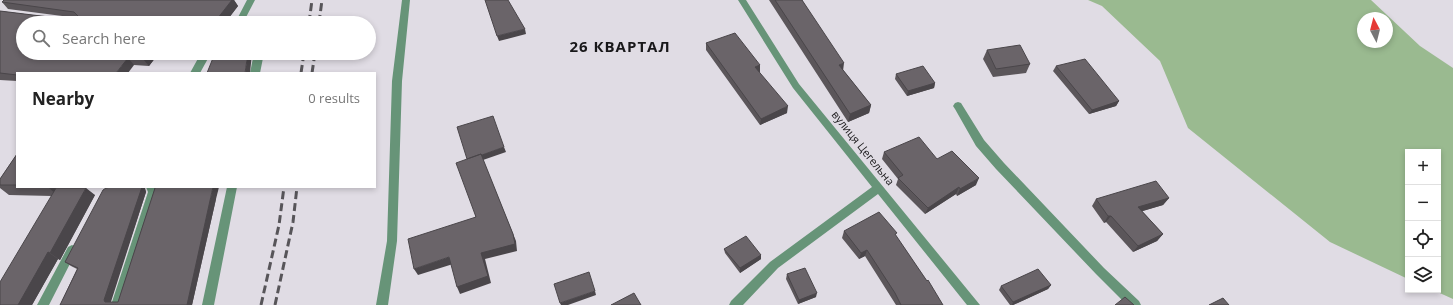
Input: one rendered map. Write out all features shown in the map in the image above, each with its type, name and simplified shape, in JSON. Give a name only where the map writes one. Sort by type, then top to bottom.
[{"type":"street","points":[[243,16],[251,0]]},
{"type":"street","points":[[382,305],[392,240],[397,81],[406,0]]},
{"type":"street","name":"вулиця Цегельна","points":[[742,0],[796,86],[974,305]]},
{"type":"street","points":[[195,72],[202,60]]},
{"type":"street","points":[[255,72],[258,60]]},
{"type":"street","points":[[958,106],[980,143],[1000,166],[1100,272],[1135,305]]},
{"type":"street","points":[[117,305],[153,192],[151,188]]},
{"type":"street","points":[[208,305],[232,188]]},
{"type":"street","points":[[735,305],[774,264],[879,188]]},
{"type":"street","points":[[43,305],[78,238]]},
{"type":"green space","points":[[1088,0],[1371,0],[1384,12],[1357,12],[1357,48],[1393,48],[1393,21],[1420,46],[1453,68],[1453,299],[1440,293],[1441,293],[1441,149],[1405,149],[1405,278],[1330,242],[1188,128],[1160,61],[1102,6]]},
{"type":"building","points":[[4,0],[232,0],[219,16],[78,16],[74,12],[2,2]]},
{"type":"building","points":[[485,0],[508,0],[525,29],[497,36]]},
{"type":"building","points":[[775,0],[802,0],[844,63],[839,65],[871,105],[850,114]]},
{"type":"building","points":[[0,11],[41,16],[16,16],[16,60],[126,60],[117,72],[16,72],[16,75],[0,73]]},
{"type":"building","points":[[735,33],[760,65],[755,67],[788,106],[761,119],[706,43]]},
{"type":"building","points":[[1020,45],[1030,64],[996,69],[987,50]]},
{"type":"building","points":[[1085,59],[1119,101],[1092,110],[1056,66]]},
{"type":"building","points":[[212,60],[247,60],[245,72],[207,72]]},
{"type":"building","points":[[923,66],[935,83],[908,91],[896,74]]},
{"type":"building","points":[[493,116],[504,147],[467,159],[457,127]]},
{"type":"building","points":[[919,137],[937,159],[952,151],[979,178],[960,189],[959,187],[928,208],[898,178],[903,175],[884,152]]},
{"type":"building","points":[[481,154],[513,234],[515,244],[481,253],[488,276],[457,287],[449,257],[414,269],[408,239],[476,217],[456,163]]},
{"type":"building","points":[[16,155],[16,185],[0,185],[0,179]]},
{"type":"building","points":[[1156,181],[1169,198],[1138,207],[1163,234],[1138,246],[1111,216],[1108,216],[1096,199]]},
{"type":"building","points":[[56,188],[86,188],[50,253],[48,252],[18,305],[0,305],[0,282]]},
{"type":"building","points":[[106,188],[142,188],[104,300],[105,302],[118,302],[155,188],[213,188],[187,305],[60,305],[78,268],[65,262],[103,190]]},
{"type":"building","points":[[879,212],[897,233],[895,234],[927,281],[928,280],[943,305],[901,305],[895,293],[867,250],[861,253],[844,231]]},
{"type":"building","points":[[746,236],[761,255],[740,268],[724,249]]},
{"type":"building","points":[[805,268],[817,293],[799,300],[787,274]]},
{"type":"building","points":[[1038,269],[1051,285],[1013,302],[1001,286]]},
{"type":"building","points":[[589,272],[595,291],[560,303],[554,284]]},
{"type":"building","points":[[634,293],[641,305],[611,305]]},
{"type":"building","points":[[1125,297],[1134,305],[1115,305]]},
{"type":"building","points":[[1223,298],[1229,305],[1209,305]]},
{"type":"railway","points":[[310,16],[312,0]]},
{"type":"railway","points":[[320,16],[322,0]]},
{"type":"railway","points":[[301,72],[303,60]]},
{"type":"railway","points":[[312,72],[314,60]]},
{"type":"railway","points":[[261,305],[279,225],[284,188]]},
{"type":"railway","points":[[275,305],[293,222],[297,188]]},
{"type":"district","name":"26 КВАРТАЛ","points":[[620,47]]}]
